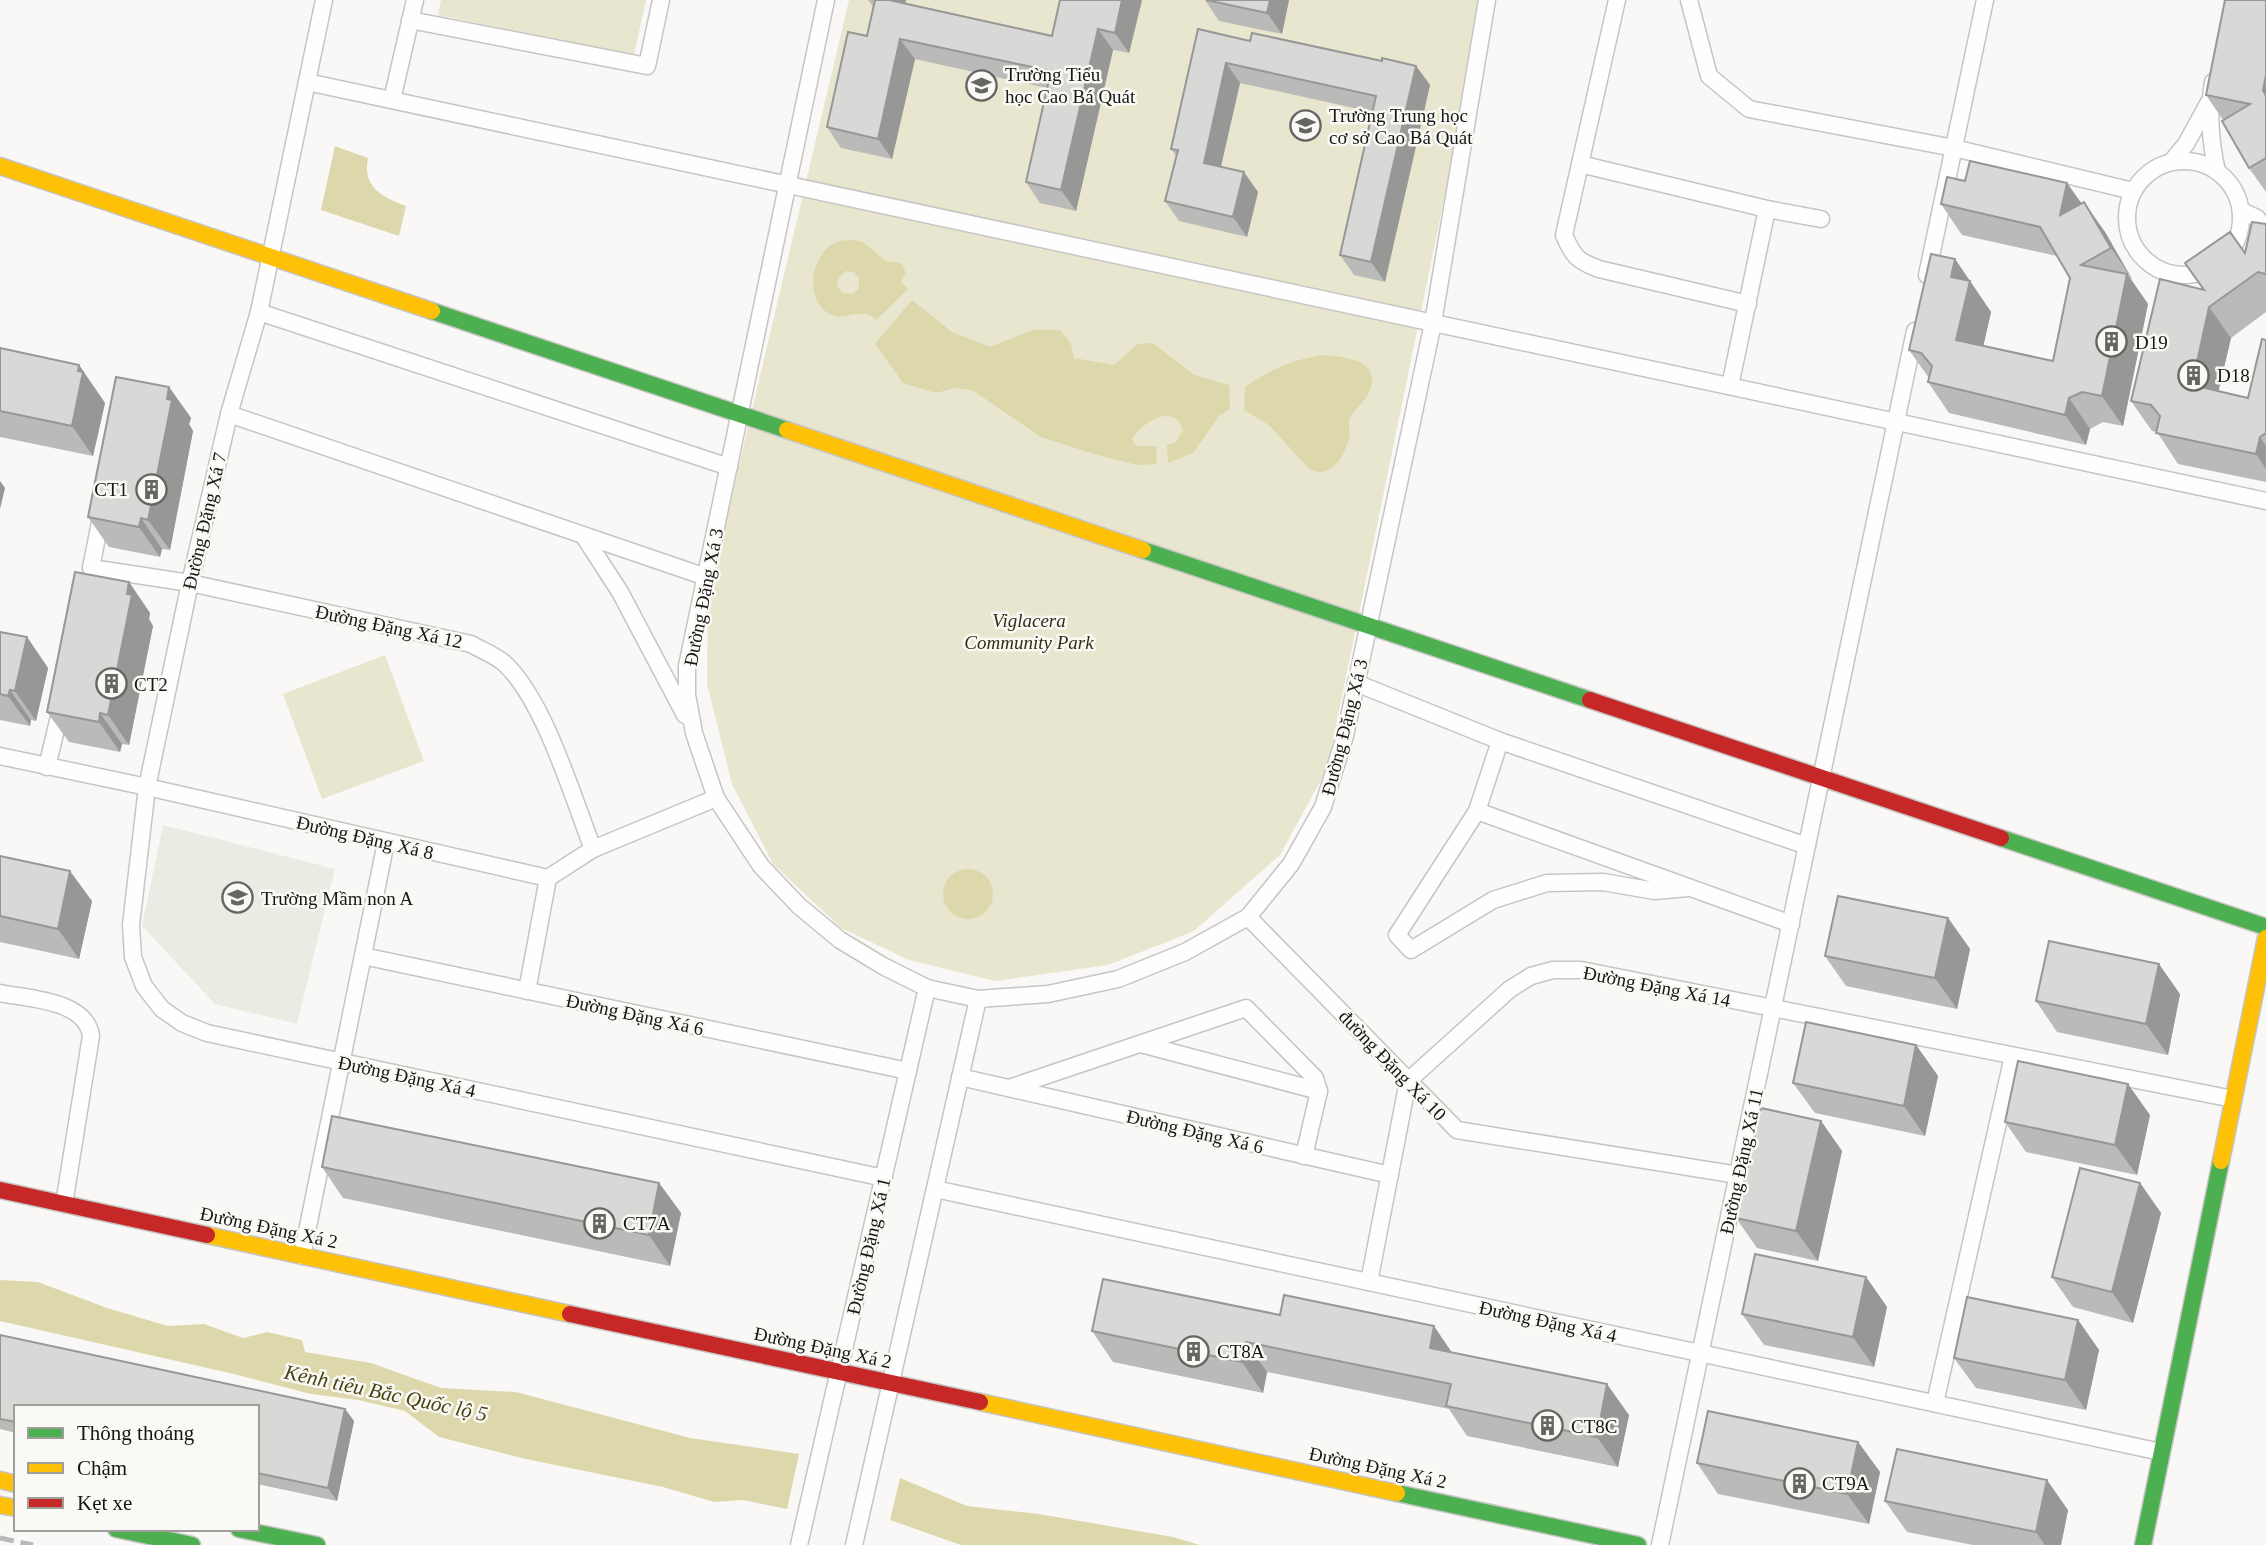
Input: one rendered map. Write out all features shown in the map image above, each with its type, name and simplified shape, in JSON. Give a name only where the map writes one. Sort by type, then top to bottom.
[{"type":"main road","points":[[0,166],[2266,927]]},
{"type":"main road","points":[[2143,1545],[2266,938]]},
{"type":"main road","name":"Đường Đặng Xá 2","points":[[0,1190],[1638,1545]]},
{"type":"main road","points":[[126,1531],[192,1545]]},
{"type":"main road","points":[[249,1531],[317,1545]]},
{"type":"street","name":"Đường Đặng Xá 7","points":[[147,787],[229,414],[259,312],[324,0]]},
{"type":"street","points":[[392,100],[415,0]]},
{"type":"street","points":[[410,20],[647,66],[660,0]]},
{"type":"street","name":"Đường Đặng Xá 3","points":[[826,0],[687,666],[687,695],[694,733],[716,798],[761,866],[799,906],[840,940],[883,966],[927,988],[978,999],[1048,994],[1118,979],[1185,952],[1248,917],[1291,864],[1324,807],[1345,736],[1433,323],[1487,0]]},
{"type":"street","points":[[1617,0],[1564,235],[1571,253],[1581,263],[1598,269],[1748,304]]},
{"type":"street","points":[[1689,0],[1709,76],[1749,109],[1954,148],[2133,191]]},
{"type":"street","points":[[1924,291],[1985,0]]},
{"type":"street","points":[[2216,64],[2209,102],[2211,148],[2217,171]]},
{"type":"street","points":[[307,82],[2266,501]]},
{"type":"street","points":[[2171,162],[2186,144],[2209,102]]},
{"type":"street","points":[[2171,162],[2195,162],[2217,171],[2234,188],[2242,211],[2240,235],[2228,256],[2209,271],[2186,276],[2162,272],[2142,258],[2129,238],[2126,214],[2133,191],[2149,172],[2171,162]]},
{"type":"street","points":[[1580,164],[1767,209],[1821,219]]},
{"type":"street","points":[[1730,386],[1767,209]]},
{"type":"street","points":[[2242,211],[2257,218],[2266,230]]},
{"type":"street","points":[[2228,256],[2259,248]]},
{"type":"street","points":[[259,312],[729,467]]},
{"type":"street","name":"Đường Đặng Xá 11","points":[[1660,1545],[1918,318]]},
{"type":"street","points":[[229,414],[706,577]]},
{"type":"street","name":"Đường Đặng Xá 12","points":[[104,500],[89,575],[190,583],[471,644],[503,663],[528,692],[593,849]]},
{"type":"street","points":[[583,535],[620,592],[694,733]]},
{"type":"street","points":[[1356,683],[1500,741],[1807,846]]},
{"type":"street","points":[[47,767],[65,688]]},
{"type":"street","points":[[1500,741],[1477,811],[1397,935],[1411,950],[1493,900],[1547,883],[1603,882],[1655,891],[1688,888]]},
{"type":"street","name":"Đường Đặng Xá 8","points":[[0,756],[548,878]]},
{"type":"street","name":"Đường Đặng Xá 4","points":[[147,787],[131,925],[133,957],[144,986],[162,1009],[182,1023],[207,1033],[884,1178]]},
{"type":"street","points":[[527,991],[548,878],[593,849],[716,798]]},
{"type":"street","points":[[1477,811],[1791,924]]},
{"type":"street","points":[[302,1256],[386,842]]},
{"type":"street","name":"đường Đặng Xá 10","points":[[1248,917],[1457,1130],[1738,1175]]},
{"type":"street","name":"Đường Đặng Xá 6","points":[[363,956],[908,1071]]},
{"type":"street","name":"Đường Đặng Xá 14","points":[[1408,1080],[1510,989],[1531,976],[1553,971],[1581,970],[2233,1099]]},
{"type":"street","name":"Đường Đặng Xá 1","points":[[799,1545],[927,988]]},
{"type":"street","points":[[0,993],[61,1006],[77,1013],[90,1027],[91,1036],[64,1204]]},
{"type":"street","points":[[856,1539],[978,999]]},
{"type":"street","points":[[1009,1088],[1246,1008],[1315,1078],[1319,1091],[1304,1156]]},
{"type":"street","points":[[1141,1044],[1319,1091]]},
{"type":"street","points":[[1935,1404],[2013,1056]]},
{"type":"street","name":"Đường Đặng Xá 6","points":[[960,1077],[1390,1175]]},
{"type":"street","points":[[1369,1282],[1408,1080]]},
{"type":"street","name":"Đường Đặng Xá 4","points":[[935,1189],[2161,1452]]},
{"type":"shaded area","name":"Trường Mầm non A","points":[[163,825],[335,869],[297,1024],[215,1004],[142,926]]},
{"type":"green space","points":[[441,0],[646,0],[634,55],[438,15]]},
{"type":"green space","name":"Viglacera Community Park","points":[[849,0],[1485,0],[1327,769],[1280,855],[1194,931],[1108,965],[995,981],[909,960],[841,928],[773,864],[732,784],[707,684],[708,596]]},
{"type":"green space","points":[[385,655],[424,761],[322,799],[283,694]]},
{"type":"water","points":[[335,146],[368,158],[367,168],[371,184],[382,195],[406,206],[399,236],[321,210]]},
{"type":"water","points":[[837,242],[863,242],[886,261],[901,263],[906,273],[901,282],[908,289],[876,320],[867,314],[830,314],[819,304],[815,294],[814,274],[822,254]],"holes":[[[846,271],[854,272],[859,278],[859,288],[853,294],[842,293],[837,286],[838,278]]]},
{"type":"water","points":[[912,300],[952,332],[990,347],[1032,330],[1060,330],[1071,344],[1074,358],[1114,365],[1138,344],[1153,343],[1194,375],[1229,385],[1230,409],[1219,416],[1193,453],[1168,463],[1167,445],[1176,442],[1183,430],[1173,417],[1166,416],[1151,421],[1132,439],[1136,446],[1156,446],[1157,464],[1137,465],[1041,437],[972,390],[955,388],[936,393],[903,383],[875,344]]},
{"type":"water","points":[[1327,355],[1362,364],[1372,375],[1372,383],[1366,397],[1350,419],[1349,437],[1344,452],[1330,469],[1317,472],[1309,469],[1269,425],[1244,410],[1245,387],[1284,365]]},
{"type":"water","points":[[968,869],[986,876],[993,894],[986,912],[968,919],[950,912],[943,894],[950,876]]},
{"type":"water","name":"Kênh tiêu Bắc Quốc lộ 5","points":[[0,1280],[38,1282],[107,1308],[168,1326],[204,1324],[243,1338],[267,1332],[302,1340],[305,1352],[371,1363],[441,1388],[516,1392],[690,1438],[799,1454],[787,1509],[743,1500],[714,1502],[663,1487],[526,1459],[439,1437],[405,1411],[358,1400],[311,1394],[0,1321]]},
{"type":"water","points":[[900,1478],[967,1506],[1039,1514],[1173,1537],[1200,1545],[961,1545],[890,1520]]},
{"type":"building","points":[[875,0],[889,0],[1052,36],[1060,0],[1122,0],[1115,33],[1098,29],[1061,190],[1026,182],[1051,71],[900,39],[878,139],[827,127],[848,32],[867,36]]},
{"type":"building","points":[[1206,0],[1270,0],[1267,13]]},
{"type":"building","points":[[2225,0],[2266,0],[2266,75],[2263,90],[2266,96],[2266,158],[2249,168],[2222,121],[2250,104],[2206,95]]},
{"type":"building","points":[[1198,29],[1250,41],[1252,33],[1416,66],[1371,262],[1340,255],[1376,96],[1226,63],[1204,163],[1244,172],[1233,217],[1165,201],[1178,150],[1171,149]]},
{"type":"building","points":[[1970,161],[2067,183],[2060,215],[2084,202],[2111,248],[2081,265],[2127,274],[2102,396],[2082,392],[2069,398],[2065,415],[1928,382],[1932,366],[1921,353],[1909,350],[1931,254],[1955,259],[1951,277],[1970,281],[1956,340],[2053,361],[2070,278],[2040,227],[1941,204],[1947,177],[1965,181]]},
{"type":"building","points":[[2252,222],[2266,224],[2266,274],[2258,272],[2209,307],[2192,385],[2248,398],[2262,339],[2266,340],[2266,433],[2260,437],[2256,454],[2156,433],[2160,416],[2151,405],[2131,401],[2160,279],[2204,290],[2185,263],[2230,232],[2245,253]]},
{"type":"building","points":[[0,348],[79,365],[78,371],[83,372],[72,426],[0,411]]},
{"type":"building","points":[[116,377],[169,387],[167,399],[172,400],[148,520],[141,518],[139,527],[88,517]]},
{"type":"building","points":[[75,572],[129,582],[127,594],[132,595],[108,715],[100,713],[99,722],[47,712]]},
{"type":"building","points":[[0,632],[27,637],[15,691],[10,690],[8,696],[0,694]]},
{"type":"building","points":[[0,856],[70,871],[58,929],[0,916]]},
{"type":"building","points":[[1838,896],[1948,918],[1935,978],[1825,956]]},
{"type":"building","points":[[2049,941],[2159,964],[2146,1024],[2036,1001]]},
{"type":"building","points":[[1806,1022],[1916,1045],[1904,1106],[1793,1083]]},
{"type":"building","points":[[2018,1061],[2128,1084],[2115,1145],[2005,1122]]},
{"type":"building","points":[[1761,1108],[1821,1121],[1796,1231],[1736,1218]]},
{"type":"building","points":[[332,1116],[659,1183],[649,1235],[322,1167]]},
{"type":"building","points":[[2080,1168],[2140,1183],[2112,1292],[2052,1277]]},
{"type":"building","points":[[1755,1254],[1866,1277],[1853,1337],[1742,1314]]},
{"type":"building","points":[[1103,1279],[1280,1315],[1284,1295],[1434,1326],[1430,1348],[1607,1384],[1597,1437],[1446,1406],[1451,1384],[1246,1342],[1242,1362],[1092,1331]]},
{"type":"building","points":[[1967,1297],[2078,1320],[2065,1380],[1954,1358]]},
{"type":"building","points":[[0,1335],[345,1409],[328,1488],[259,1473],[259,1405],[14,1405],[14,1422],[0,1419]]},
{"type":"building","points":[[1708,1411],[1858,1442],[1847,1494],[1697,1463]]},
{"type":"building","points":[[1897,1449],[2047,1480],[2036,1532],[1885,1501]]},
{"type":"railway","points":[[0,1538],[33,1545]]},
{"type":"traffic: fast","points":[[432,311],[787,430]]},
{"type":"traffic: fast","points":[[1143,550],[1590,700]]},
{"type":"traffic: fast","points":[[2001,838],[2266,927]]},
{"type":"traffic: fast","points":[[2143,1545],[2221,1161]]},
{"type":"traffic: fast","points":[[1397,1493],[1638,1545]]},
{"type":"traffic: fast","points":[[126,1531],[192,1545]]},
{"type":"traffic: fast","points":[[249,1531],[317,1545]]},
{"type":"traffic: slow","points":[[0,166],[432,311]]},
{"type":"traffic: slow","points":[[787,430],[1143,550]]},
{"type":"traffic: slow","points":[[2221,1161],[2266,938]]},
{"type":"traffic: slow","points":[[207,1235],[570,1314]]},
{"type":"traffic: slow","points":[[980,1402],[1397,1493]]},
{"type":"traffic: slow","points":[[0,1480],[14,1484]]},
{"type":"traffic: slow","points":[[0,1505],[14,1508]]},
{"type":"traffic: jam","points":[[1590,700],[2001,838]]},
{"type":"traffic: jam","points":[[0,1190],[207,1235]]},
{"type":"traffic: jam","points":[[570,1314],[980,1402]]},
{"type":"place","name":"Trường Tiểu học Cao Bá Quát","points":[[982,85]]},
{"type":"place","name":"Trường Trung học cơ sở Cao Bá Quát","points":[[1306,126]]},
{"type":"place","name":"D19","points":[[2112,342]]},
{"type":"place","name":"D18","points":[[2194,375]]},
{"type":"place","name":"CT1","points":[[151,489]]},
{"type":"place","name":"CT2","points":[[111,684]]},
{"type":"place","name":"Trường Mầm non A","points":[[238,898]]},
{"type":"place","name":"CT7A","points":[[600,1223]]},
{"type":"place","name":"CT8A","points":[[1194,1351]]},
{"type":"place","name":"CT8C","points":[[1548,1426]]},
{"type":"place","name":"CT9A","points":[[1799,1483]]}]
